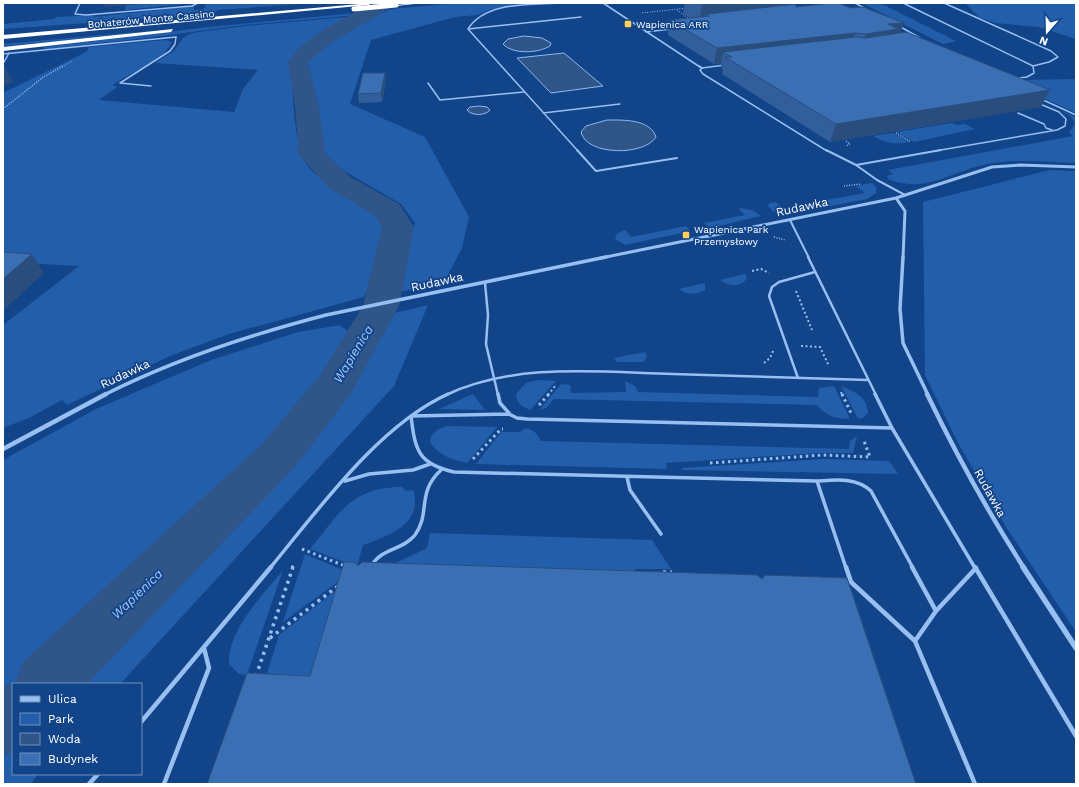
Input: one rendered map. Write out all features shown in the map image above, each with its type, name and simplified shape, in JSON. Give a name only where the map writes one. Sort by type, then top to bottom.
[{"type":"highway","name":"Bohaterów Monte Cassino","points":[[3,37],[382,3]]},
{"type":"highway","name":"Bohaterów Monte Cassino","points":[[3,41],[421,3]]},
{"type":"highway","points":[[3,31],[299,10]]},
{"type":"highway","points":[[197,26],[270,17]]},
{"type":"highway","points":[[3,49],[175,29]]},
{"type":"street","points":[[603,3],[702,68]]},
{"type":"street","points":[[3,54],[176,37]]},
{"type":"street","name":"Rudawka","points":[[3,449],[91,401],[160,368],[255,334],[326,315],[896,198],[976,171],[1021,165],[1076,167]]},
{"type":"street","name":"Rudawka","points":[[896,198],[905,211],[900,309],[903,343],[950,442],[1000,532],[1076,648]]},
{"type":"lane","points":[[80,3],[75,14],[86,15],[192,6],[198,3]]},
{"type":"lane","points":[[468,29],[469,25],[486,12],[496,9],[560,3]]},
{"type":"lane","points":[[855,3],[872,12]]},
{"type":"lane","points":[[903,3],[1033,66],[1049,62],[1058,56],[1051,51],[944,3]]},
{"type":"lane","points":[[858,9],[865,8]]},
{"type":"lane","points":[[468,29],[581,17]]},
{"type":"lane","points":[[898,26],[925,40]]},
{"type":"lane","points":[[468,29],[596,171],[677,158]]},
{"type":"lane","points":[[646,32],[672,29]]},
{"type":"lane","points":[[151,86],[120,83],[170,51],[175,44],[176,37]]},
{"type":"lane","points":[[4,62],[9,53]]},
{"type":"lane","points":[[730,64],[702,68],[700,70],[703,74],[830,153],[856,165],[877,180],[905,195]]},
{"type":"lane","points":[[1016,78],[1031,76],[1034,73],[1033,66]]},
{"type":"lane","points":[[428,83],[440,100],[524,92]]},
{"type":"lane","points":[[1038,97],[1076,115]]},
{"type":"lane","points":[[856,165],[1052,130],[1065,126],[1066,119],[1058,112],[1037,102]]},
{"type":"lane","points":[[543,113],[620,104]]},
{"type":"lane","points":[[1018,113],[1044,124],[1046,128],[1052,130]]},
{"type":"lane","points":[[790,220],[892,428],[1076,736]]},
{"type":"lane","points":[[798,378],[769,296],[772,287],[788,278],[815,272]]},
{"type":"lane","points":[[485,283],[488,315],[486,344],[500,403],[509,414],[517,418],[892,428]]},
{"type":"lane","points":[[142,721],[343,481],[394,429],[432,401],[460,388],[495,378],[521,373],[599,372],[868,380]]},
{"type":"lane","points":[[411,416],[509,414]]},
{"type":"lane","points":[[411,416],[415,444],[420,456],[441,470],[454,472],[817,481],[857,480],[866,484],[871,491],[936,611]]},
{"type":"lane","points":[[343,481],[369,474],[413,470],[430,464]]},
{"type":"lane","points":[[368,575],[374,560],[380,554],[414,536],[420,526],[430,481],[441,470]]},
{"type":"lane","points":[[627,477],[630,490],[662,534]]},
{"type":"lane","points":[[817,481],[851,582],[916,641],[974,784]]},
{"type":"lane","points":[[916,641],[936,611],[976,568]]},
{"type":"lane","points":[[164,784],[208,668],[204,648]]},
{"type":"lane","points":[[89,784],[97,775]]},
{"type":"path","points":[[642,13],[692,8]]},
{"type":"path","points":[[677,10],[696,23],[688,23]]},
{"type":"path","points":[[3,109],[42,78],[74,60]]},
{"type":"path","points":[[767,235],[788,242]]},
{"type":"path","points":[[752,270],[761,268],[768,273],[781,273],[788,278],[794,284],[812,330]]},
{"type":"path","points":[[706,463],[823,455],[870,457],[820,346],[774,346],[773,354],[770,358],[758,366]]},
{"type":"path","points":[[290,545],[368,575]]},
{"type":"path","points":[[301,555],[304,550]]},
{"type":"path","points":[[254,682],[293,564],[297,559]]},
{"type":"path","points":[[659,572],[672,572]]},
{"type":"path","points":[[269,638],[345,581]]},
{"type":"green space","points":[[194,3],[125,10],[126,5]]},
{"type":"green space","points":[[206,3],[313,3],[217,10],[214,14],[3,29],[3,24],[54,19],[56,17],[95,15],[94,17],[194,6],[194,10],[204,9]]},
{"type":"green space","points":[[457,3],[550,3],[492,9],[477,15],[455,17],[371,40],[350,104],[425,137],[469,217],[462,248],[443,284],[392,293],[415,223],[401,204],[339,168],[324,152],[317,104],[305,63],[335,36],[374,15],[391,9]]},
{"type":"green space","points":[[862,3],[880,3],[956,41],[943,44]]},
{"type":"green space","points":[[965,3],[1076,3],[1076,39],[1039,27],[995,23],[979,17]]},
{"type":"green space","points":[[356,13],[347,16],[244,25],[147,38],[45,49],[44,47],[208,27]]},
{"type":"green space","points":[[354,17],[295,54],[291,63],[293,101],[299,145],[302,156],[307,165],[319,177],[363,203],[375,214],[382,226],[384,238],[382,250],[378,264],[364,297],[229,334],[170,356],[67,405],[62,400],[29,418],[3,428],[3,325],[79,266],[3,262],[3,93],[84,53],[88,50],[88,47],[165,40],[172,42],[162,55],[113,85],[117,87],[99,100],[234,112],[243,89],[258,70],[155,63],[174,51],[183,38],[192,33],[245,26]]},
{"type":"green space","points":[[148,31],[98,38],[3,46],[3,44]]},
{"type":"green space","points":[[1076,79],[1076,113],[1035,94],[1023,80]]},
{"type":"green space","points":[[1059,110],[1076,117],[1076,163],[1024,161],[993,163],[965,170],[928,183],[902,183],[887,179],[889,178],[886,176],[893,174],[888,170],[1073,136],[1069,133],[1075,123],[1070,116]]},
{"type":"green space","points":[[951,123],[957,125],[965,124],[975,129],[914,142],[896,132]]},
{"type":"green space","points":[[893,133],[910,142],[891,143],[873,136]]},
{"type":"green space","points":[[1050,170],[1076,171],[1076,632],[1006,527],[957,441],[925,375],[923,202]]},
{"type":"green space","points":[[872,183],[876,187],[876,193],[867,199],[788,214],[773,211],[768,206],[770,203],[776,202],[782,208],[865,193],[856,186]]},
{"type":"green space","points":[[742,208],[754,211],[761,216],[710,228],[704,223],[745,215],[738,209]]},
{"type":"green space","points":[[686,226],[691,231],[625,245],[615,239],[617,234],[625,230],[631,237]]},
{"type":"green space","points":[[745,274],[747,278],[738,285],[730,285],[720,280]]},
{"type":"green space","points":[[705,283],[705,290],[699,293],[692,294],[679,289]]},
{"type":"green space","points":[[428,305],[394,386],[121,683],[73,683],[302,449],[336,402],[386,315]]},
{"type":"green space","points":[[340,325],[350,333],[310,398],[246,468],[25,683],[12,683],[12,696],[3,704],[3,460],[96,409],[211,360],[298,332]]},
{"type":"green space","points":[[645,352],[647,356],[644,362],[617,362],[614,358]]},
{"type":"green space","points":[[537,380],[556,381],[530,410],[520,404],[517,400],[516,394],[526,383]]},
{"type":"green space","points":[[625,381],[635,386],[638,392],[818,397],[819,388],[834,386],[850,419],[832,416],[824,412],[817,405],[554,399],[546,408],[539,410],[561,384],[570,385],[571,393],[626,392]]},
{"type":"green space","points":[[841,386],[859,395],[863,399],[868,413],[863,418],[858,419]]},
{"type":"green space","points":[[473,394],[485,410],[439,409]]},
{"type":"green space","points":[[447,426],[497,427],[467,463],[441,454],[430,442],[436,431]]},
{"type":"green space","points":[[525,428],[535,432],[541,441],[849,449],[850,441],[857,436],[853,453],[819,453],[666,463],[667,469],[476,464],[501,432],[520,432]]},
{"type":"green space","points":[[823,459],[889,461],[898,474],[683,470],[682,468]]},
{"type":"green space","points":[[402,487],[406,491],[413,490],[415,502],[413,512],[409,520],[393,533],[363,545],[357,567],[310,549],[338,514],[358,497],[385,488]]},
{"type":"green space","points":[[430,533],[652,540],[671,569],[635,569],[635,581],[387,567],[427,548]]},
{"type":"green space","points":[[305,554],[350,573],[283,622]]},
{"type":"green space","points":[[283,570],[247,675],[239,674],[229,664],[230,651],[234,638],[248,613]]},
{"type":"green space","points":[[353,577],[321,695],[261,692],[279,635]]},
{"type":"green space","points":[[12,744],[12,775],[37,775],[31,784],[3,784],[3,753]]},
{"type":"water","points":[[524,36],[542,38],[551,43],[550,46],[545,48],[526,52],[507,48],[503,44],[508,39]]},
{"type":"water","points":[[564,53],[603,86],[551,93],[517,58]]},
{"type":"water","points":[[470,107],[487,107],[490,110],[485,113],[478,114],[467,110]]},
{"type":"water","points":[[607,120],[628,121],[642,124],[653,131],[656,137],[650,143],[640,148],[616,151],[593,146],[585,140],[581,132],[586,126]]},
{"type":"building","points":[[699,3],[719,3],[702,5]]},
{"type":"building","points":[[838,3],[851,8],[863,7],[904,23],[888,24],[898,29],[866,34],[855,33],[717,48],[669,20],[795,4],[796,7]]},
{"type":"building","points":[[906,32],[1050,90],[836,124],[725,57],[732,57],[723,52],[856,37],[866,38]]},
{"type":"building","points":[[363,73],[385,73],[381,93],[358,94]]},
{"type":"building","points":[[3,252],[32,254],[3,279]]},
{"type":"building","points":[[344,562],[354,562],[358,566],[362,562],[757,575],[762,579],[765,575],[847,578],[916,784],[207,784],[247,673],[310,676]]},
{"type":"waterway","name":"Wapienica","points":[[46,683],[279,455],[335,385],[381,306],[398,227],[388,210],[339,182],[312,155],[307,106],[298,62],[313,47],[326,38],[353,21],[388,3]]},
{"type":"waterway","name":"Wapienica","points":[[3,724],[12,715]]},
{"type":"place","name":"Wapienica ARR","points":[[628,24]]},
{"type":"place","name":"Wapienica Park Przemysłowy","points":[[686,235]]}]
